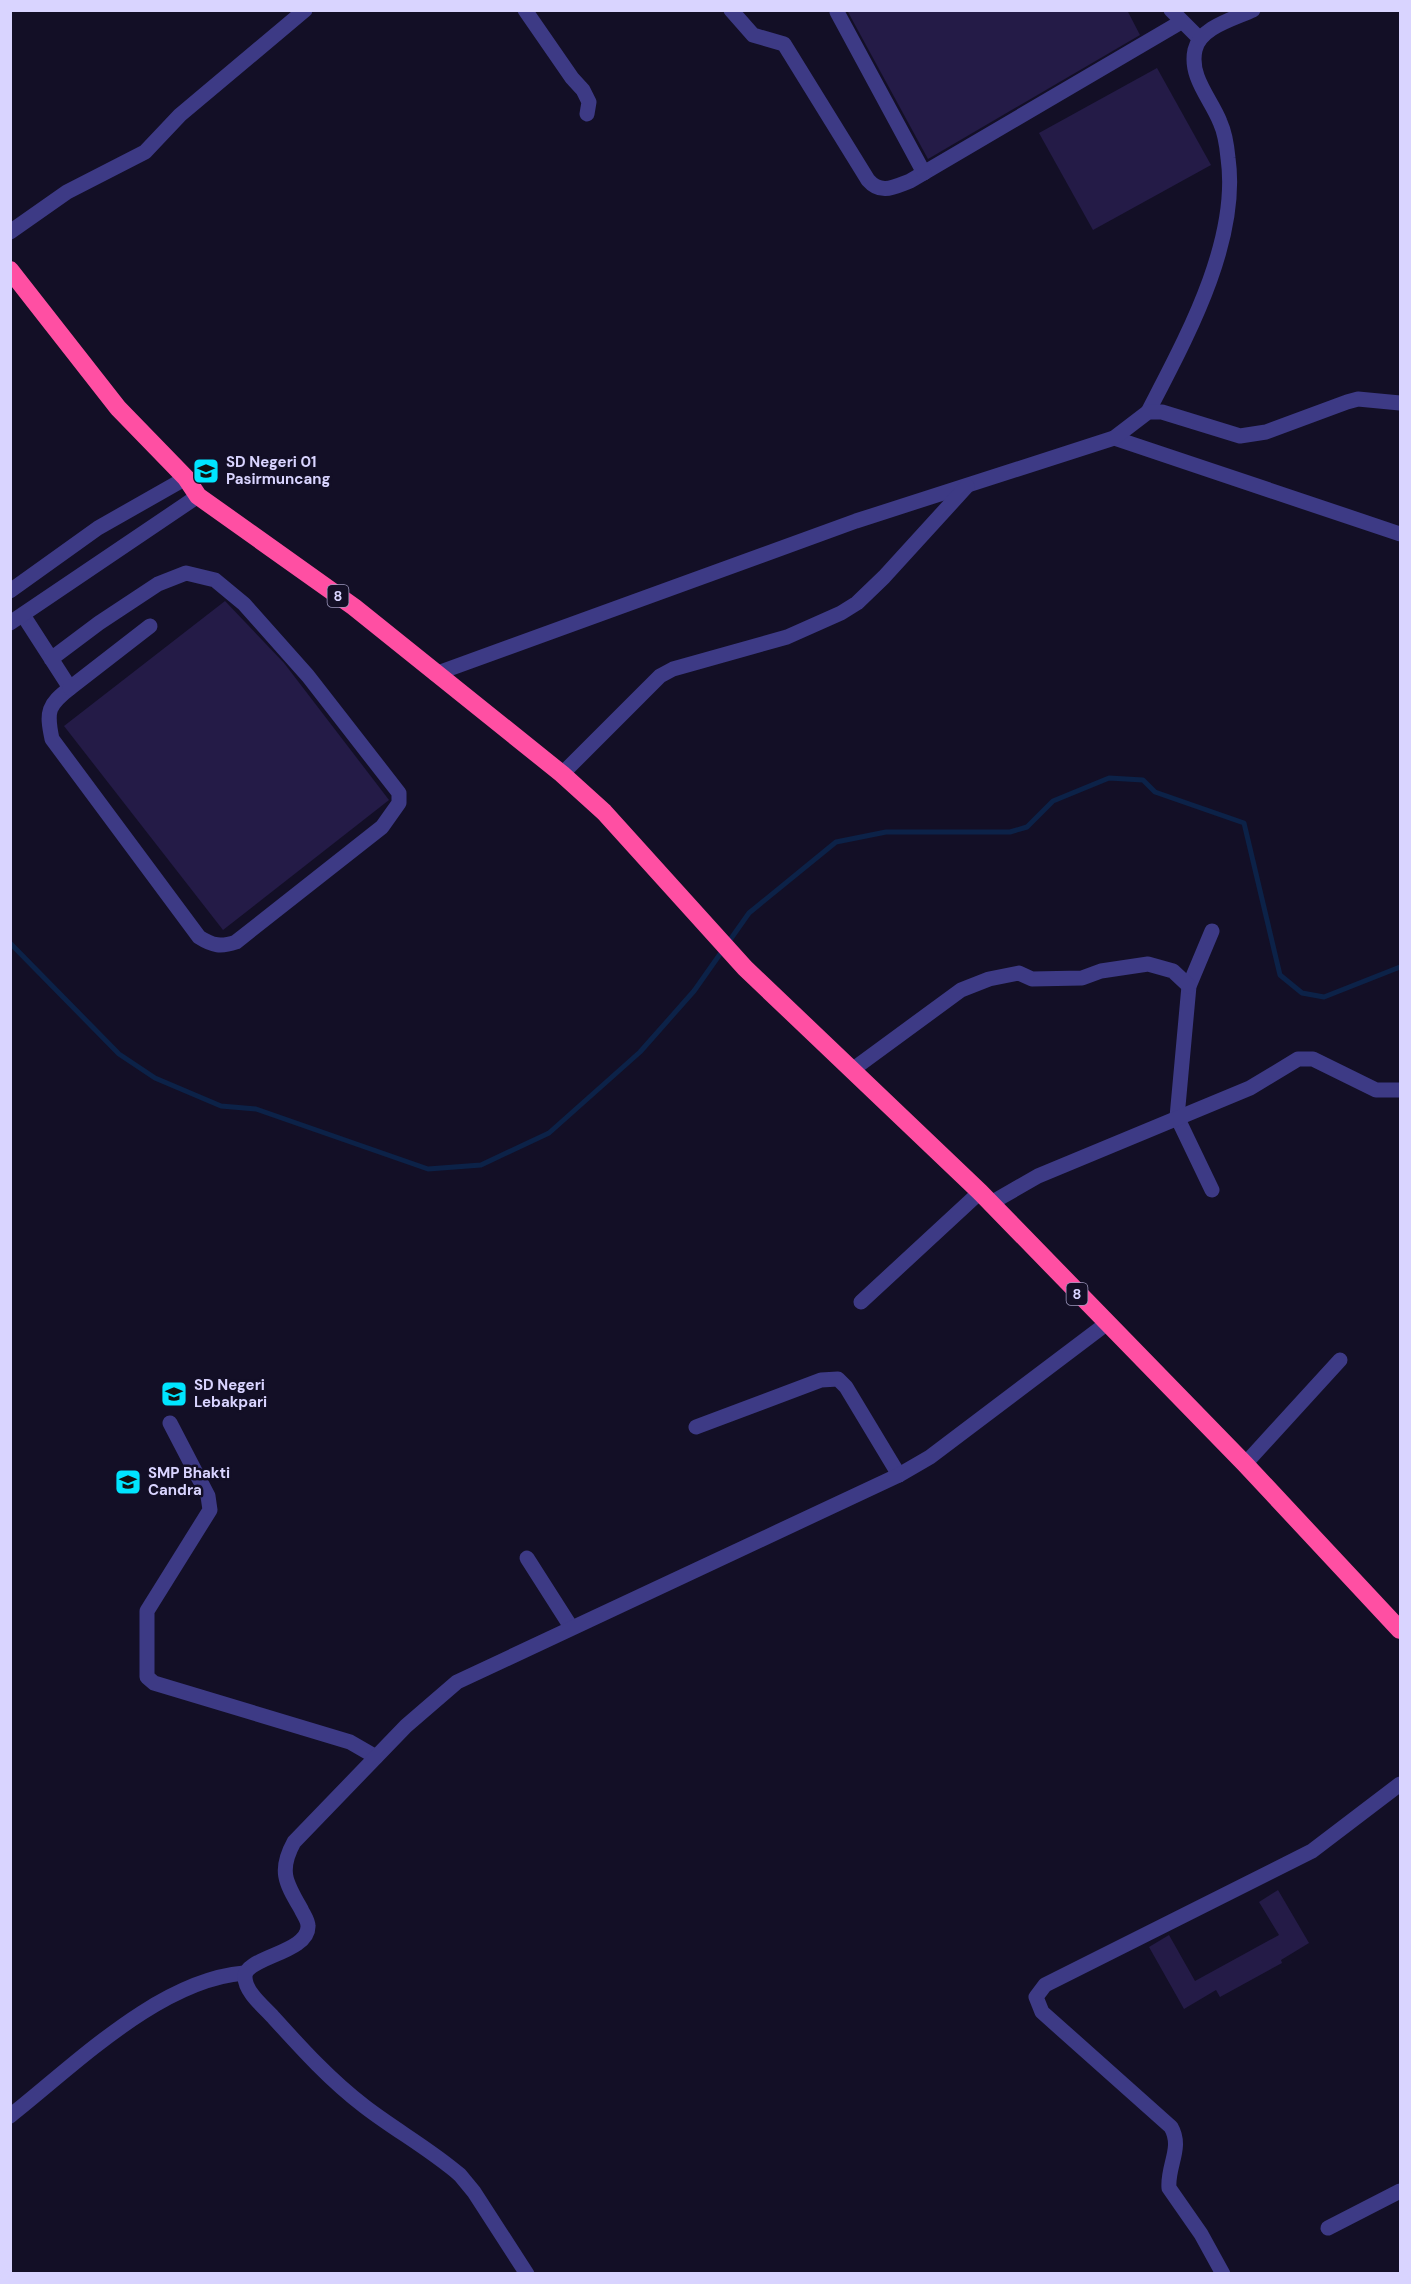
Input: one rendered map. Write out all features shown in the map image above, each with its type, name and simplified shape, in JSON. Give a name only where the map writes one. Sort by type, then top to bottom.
[{"type":"highway","name":"8","points":[[10,270],[118,408],[186,478],[198,496],[354,607],[562,774],[604,812],[745,968],[985,1197],[1106,1324],[1245,1464],[1401,1630]]},
{"type":"street","points":[[10,232],[67,192],[145,152],[180,115],[305,10]]},
{"type":"street","points":[[525,10],[572,78],[583,90],[589,102],[587,114]]},
{"type":"street","points":[[731,10],[753,34],[777,41],[787,48],[874,188],[886,190],[924,173],[1176,16],[1200,39]]},
{"type":"street","points":[[435,674],[856,521],[1114,438],[1148,412],[1182,343],[1207,284],[1221,238],[1229,197],[1228,158],[1221,124],[1200,82],[1194,63],[1200,39],[1216,28],[1253,10]]},
{"type":"street","points":[[837,12],[924,173]]},
{"type":"street","points":[[1148,412],[1162,412],[1240,436],[1266,432],[1358,399],[1401,403]]},
{"type":"street","points":[[1114,438],[1401,534]]},
{"type":"street","points":[[12,587],[98,528],[186,478]]},
{"type":"street","points":[[562,774],[660,676],[673,669],[787,637],[841,614],[857,603],[884,578],[969,484]]},
{"type":"street","points":[[70,688],[51,659],[16,619],[198,496]]},
{"type":"street","points":[[51,659],[99,623],[158,584],[186,573],[215,580],[244,604],[308,676],[399,793],[399,803],[382,827],[236,942],[223,947],[211,945],[199,937],[52,739],[48,719],[52,702],[150,626]]},
{"type":"street","points":[[1212,931],[1189,986],[1177,1117],[1212,1190]]},
{"type":"street","points":[[852,1070],[961,990],[989,979],[1019,973],[1032,979],[1082,978],[1101,971],[1148,964],[1173,971],[1189,986]]},
{"type":"street","points":[[861,1302],[985,1197],[1250,1088],[1299,1059],[1312,1059],[1376,1090],[1401,1090]]},
{"type":"street","points":[[10,2116],[118,2031],[156,2006],[197,1984],[244,1973],[249,1967],[288,1949],[306,1932],[308,1926],[306,1918],[285,1877],[284,1866],[287,1854],[294,1842],[426,1707],[457,1682],[899,1475],[930,1457],[1106,1324]]},
{"type":"street","points":[[1245,1464],[1340,1359]]},
{"type":"street","points":[[696,1427],[820,1380],[838,1379],[846,1386],[899,1475]]},
{"type":"street","points":[[170,1423],[208,1496],[210,1510],[147,1611],[147,1677],[154,1683],[350,1742],[376,1757]]},
{"type":"street","points":[[527,1558],[571,1627]]},
{"type":"street","points":[[1223,2274],[1202,2234],[1173,2198],[1169,2188],[1168,2179],[1177,2145],[1176,2136],[1171,2127],[1042,2012],[1036,1997],[1045,1985],[1312,1851],[1401,1784]]},
{"type":"street","points":[[244,1973],[245,1981],[252,1993],[340,2086],[460,2175],[474,2192],[527,2274]]},
{"type":"street","points":[[1328,2228],[1401,2191]]},
{"type":"building","points":[[852,10],[1127,10],[1140,35],[928,159],[848,12]]},
{"type":"building","points":[[1157,68],[1211,165],[1093,230],[1039,133]]},
{"type":"building","points":[[225,601],[284,663],[389,800],[223,930],[64,726]]},
{"type":"building","points":[[1278,1890],[1309,1943],[1281,1960],[1282,1963],[1220,1997],[1216,1990],[1184,2009],[1149,1947],[1169,1935],[1195,1981],[1279,1935],[1259,1902]]},
{"type":"waterway","points":[[10,943],[119,1054],[155,1078],[221,1106],[256,1109],[428,1169],[481,1165],[549,1133],[640,1052],[694,991],[749,913],[836,842],[886,832],[1010,832],[1027,827],[1053,801],[1109,778],[1143,780],[1155,792],[1244,823],[1280,975],[1302,993],[1324,997],[1400,967]]},
{"type":"place","name":"SD Negeri 01 Pasirmuncang","points":[[206,471]]},
{"type":"place","name":"SD Negeri Lebakpari","points":[[174,1394]]},
{"type":"place","name":"SMP Bhakti Candra","points":[[128,1482]]}]
